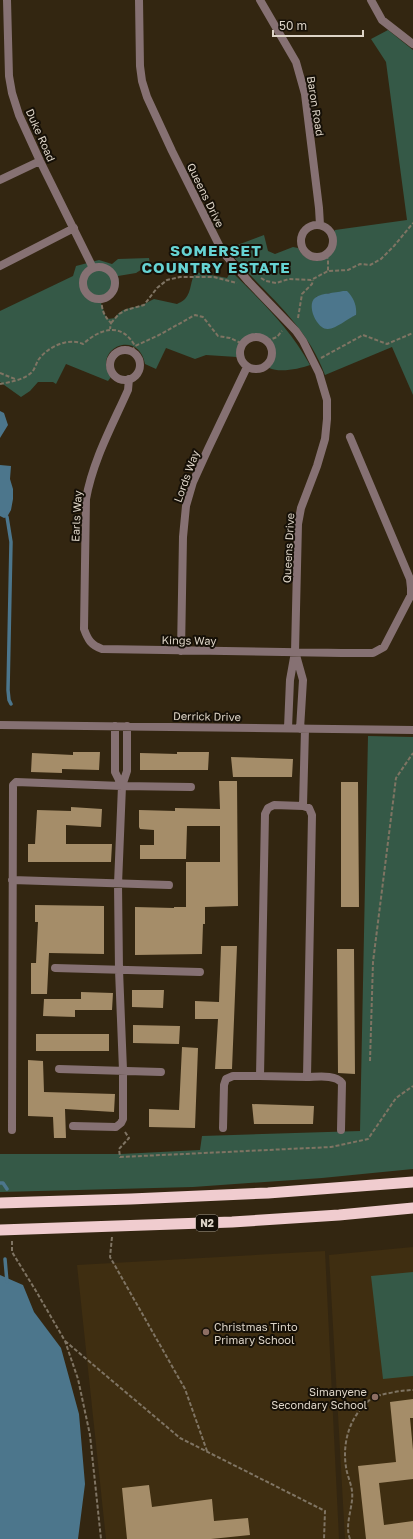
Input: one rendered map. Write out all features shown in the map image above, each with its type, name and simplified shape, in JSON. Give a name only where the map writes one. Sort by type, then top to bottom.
[{"type":"highway","points":[[0,1203],[40,1203],[260,1194],[413,1182]]},
{"type":"highway","name":"N2","points":[[0,1230],[232,1222],[339,1215],[413,1208]]},
{"type":"street","name":"Duke Road","points":[[7,0],[9,76],[12,93],[19,115],[93,268]]},
{"type":"street","name":"Queens Drive","points":[[139,0],[140,66],[142,81],[147,97],[175,158],[222,251],[303,340],[319,373],[326,400],[327,419],[325,439],[317,466],[301,508],[298,524],[295,652],[290,680],[288,728]]},
{"type":"street","name":"Baron Road","points":[[260,0],[296,62],[301,77],[305,94],[320,225]]},
{"type":"street","points":[[371,0],[382,20],[413,44]]},
{"type":"street","points":[[0,180],[40,161]]},
{"type":"street","points":[[320,225],[329,230],[334,239],[331,250],[326,255],[317,258],[307,254],[301,244],[301,239],[306,230],[310,227],[320,225]]},
{"type":"street","points":[[0,266],[74,228]]},
{"type":"street","points":[[93,268],[104,268],[112,274],[115,279],[114,290],[111,294],[101,299],[92,296],[85,289],[84,279],[93,268]]},
{"type":"street","points":[[257,337],[267,341],[272,350],[270,361],[267,365],[257,369],[247,367],[241,358],[240,353],[244,344],[247,340],[257,337]]},
{"type":"street","points":[[134,348],[139,358],[140,368],[136,376],[121,380],[111,370],[110,364],[114,355],[118,352],[134,348]]},
{"type":"street","name":"Lords Way","points":[[181,651],[183,537],[186,506],[193,482],[247,367]]},
{"type":"street","name":"Earls Way","points":[[87,638],[84,621],[86,498],[89,478],[128,390],[129,379]]},
{"type":"street","name":"Kings Way","points":[[87,638],[91,644],[102,650],[373,653],[379,650],[388,642],[410,595],[410,579],[350,438]]},
{"type":"street","name":"Queens Drive","points":[[295,652],[303,680],[303,806]]},
{"type":"street","name":"Derrick Drive","points":[[0,725],[413,730]]},
{"type":"street","points":[[115,726],[115,772],[122,786]]},
{"type":"street","points":[[73,1126],[116,1127],[123,1119],[118,884],[122,786],[127,771],[128,726]]},
{"type":"street","points":[[12,1130],[12,787],[16,782],[191,787]]},
{"type":"street","points":[[260,1076],[265,814],[266,810],[270,806],[303,806],[309,808],[312,815],[307,1077]]},
{"type":"street","points":[[12,880],[169,885]]},
{"type":"street","points":[[56,968],[200,972]]},
{"type":"street","points":[[59,1069],[160,1072]]},
{"type":"street","points":[[223,1128],[224,1085],[226,1079],[233,1076],[260,1076],[337,1078],[342,1083],[341,1130]]},
{"type":"path","points":[[259,278],[276,283],[289,279],[312,280],[328,271],[348,270],[360,264],[370,265],[381,259],[413,223]]},
{"type":"path","points":[[326,255],[328,259],[328,271]]},
{"type":"path","points":[[110,329],[111,322],[119,314],[126,310],[144,305],[157,288],[167,280],[180,277],[214,277],[241,285]]},
{"type":"path","points":[[101,299],[105,317],[111,322]]},
{"type":"path","points":[[0,384],[25,377],[32,372],[38,360],[46,350],[63,343],[79,342],[83,344],[93,335],[110,329],[122,332],[131,338],[134,348],[195,314],[203,317],[218,336],[230,338],[244,344]]},
{"type":"path","points":[[314,362],[363,335],[387,344],[413,333]]},
{"type":"path","points":[[0,373],[16,380]]},
{"type":"path","points":[[370,1062],[373,962],[396,778],[413,753]]},
{"type":"path","points":[[119,1125],[129,1138],[119,1149],[120,1157],[331,1147],[368,1139],[396,1098],[413,1086]]},
{"type":"path","points":[[112,1227],[110,1257],[185,1389],[208,1452]]},
{"type":"path","points":[[12,1230],[12,1252],[65,1341],[78,1379],[90,1435],[101,1539]]},
{"type":"path","points":[[65,1341],[180,1438],[325,1511],[324,1539]]},
{"type":"path","points":[[350,1539],[349,1522],[352,1491],[346,1467],[346,1438],[356,1415],[372,1398],[402,1390],[413,1390]]},
{"type":"shaded area","name":"Simanyene Secondary School","points":[[413,1247],[413,1539],[345,1539],[329,1255]]},
{"type":"shaded area","name":"Christmas Tinto Primary School","points":[[325,1251],[339,1539],[106,1539],[77,1265]]},
{"type":"green space","points":[[388,30],[413,50],[413,395],[392,347],[325,375],[317,356],[295,323],[227,249],[264,235],[268,251],[275,254],[293,247],[298,248],[304,256],[310,260],[317,261],[330,255],[334,249],[336,241],[335,230],[407,220],[386,62],[371,39]],"holes":[[[330,293],[356,315],[350,317],[316,297]]]},
{"type":"green space","points":[[149,258],[150,264],[136,273],[118,276],[119,281],[116,293],[110,299],[101,303],[108,319],[115,318],[123,310],[142,305],[154,299],[177,304],[179,303],[187,296],[196,272],[227,278],[231,271],[284,326],[310,365],[284,370],[269,368],[275,357],[274,347],[269,340],[262,336],[253,335],[245,338],[239,345],[237,357],[206,355],[195,359],[166,348],[156,369],[145,364],[141,353],[134,347],[126,345],[118,346],[111,351],[107,358],[106,367],[111,377],[108,381],[66,364],[56,384],[53,382],[38,382],[30,391],[21,397],[0,382],[0,311],[73,276],[76,266],[99,260],[112,264],[118,259]]},
{"type":"green space","points":[[368,736],[413,737],[413,1169],[322,1178],[193,1187],[0,1192],[0,1154],[121,1154],[200,1150],[202,1136],[360,1131]]},
{"type":"green space","points":[[413,1272],[413,1376],[383,1379],[371,1276]]},
{"type":"water","points":[[347,291],[352,296],[356,308],[356,315],[331,329],[320,326],[312,311],[313,301],[321,295]]},
{"type":"water","points":[[0,411],[4,413],[8,425],[0,438]]},
{"type":"water","points":[[0,465],[11,466],[10,479],[13,489],[11,510],[7,517],[4,518],[0,516]]},
{"type":"water","points":[[0,1275],[23,1285],[34,1312],[61,1348],[79,1414],[85,1484],[78,1539],[0,1539]]},
{"type":"building","points":[[73,752],[100,752],[99,770],[62,769],[62,773],[31,772],[32,753],[73,755]]},
{"type":"building","points":[[177,752],[209,752],[208,770],[140,770],[140,753],[177,754]]},
{"type":"building","points":[[231,757],[293,759],[292,777],[233,777]]},
{"type":"building","points":[[219,781],[237,781],[238,906],[205,907],[202,954],[135,955],[135,907],[186,907],[186,862],[220,862],[220,826],[187,826],[186,859],[140,859],[140,845],[154,845],[154,830],[140,829],[139,810],[175,811],[175,808],[220,809]]},
{"type":"building","points":[[341,782],[358,782],[359,907],[341,907]]},
{"type":"building","points":[[71,807],[102,809],[101,827],[66,825],[66,844],[112,844],[111,862],[28,862],[28,844],[35,844],[37,810],[71,811]]},
{"type":"building","points":[[35,905],[104,906],[104,954],[49,953],[47,994],[31,994],[31,963],[36,963],[38,922],[35,922]]},
{"type":"building","points":[[221,946],[237,946],[232,1069],[215,1069],[218,1019],[195,1019],[195,1001],[219,1002]]},
{"type":"building","points":[[337,949],[354,949],[355,1074],[338,1073]]},
{"type":"building","points":[[132,990],[164,990],[163,1008],[132,1007]]},
{"type":"building","points":[[81,992],[113,993],[112,1010],[75,1010],[75,1017],[43,1016],[44,999],[81,999]]},
{"type":"building","points":[[133,1025],[180,1026],[179,1044],[133,1043]]},
{"type":"building","points":[[36,1034],[109,1034],[109,1051],[36,1051]]},
{"type":"building","points":[[182,1047],[198,1048],[195,1128],[149,1127],[149,1109],[179,1110]]},
{"type":"building","points":[[28,1060],[43,1061],[44,1092],[115,1094],[114,1112],[65,1109],[66,1138],[54,1138],[53,1117],[28,1116]]},
{"type":"building","points":[[252,1104],[314,1106],[313,1124],[254,1124]]},
{"type":"building","points":[[413,1399],[413,1418],[410,1418],[413,1450],[413,1479],[379,1483],[384,1525],[413,1521],[413,1539],[366,1539],[358,1466],[396,1462],[390,1402]]},
{"type":"building","points":[[149,1485],[152,1507],[212,1499],[214,1521],[248,1518],[250,1535],[211,1539],[127,1539],[122,1488]]},
{"type":"waterway","points":[[7,517],[11,542],[8,690],[11,704]]},
{"type":"waterway","points":[[0,1183],[3,1183],[7,1189]]},
{"type":"waterway","points":[[5,1259],[7,1282]]},
{"type":"place","name":"Christmas Tinto Primary School","points":[[206,1332]]},
{"type":"place","name":"Simanyene Secondary School","points":[[375,1397]]},
{"type":"district","name":"SOMERSET COUNTRY ESTATE","points":[[216,258]]}]
